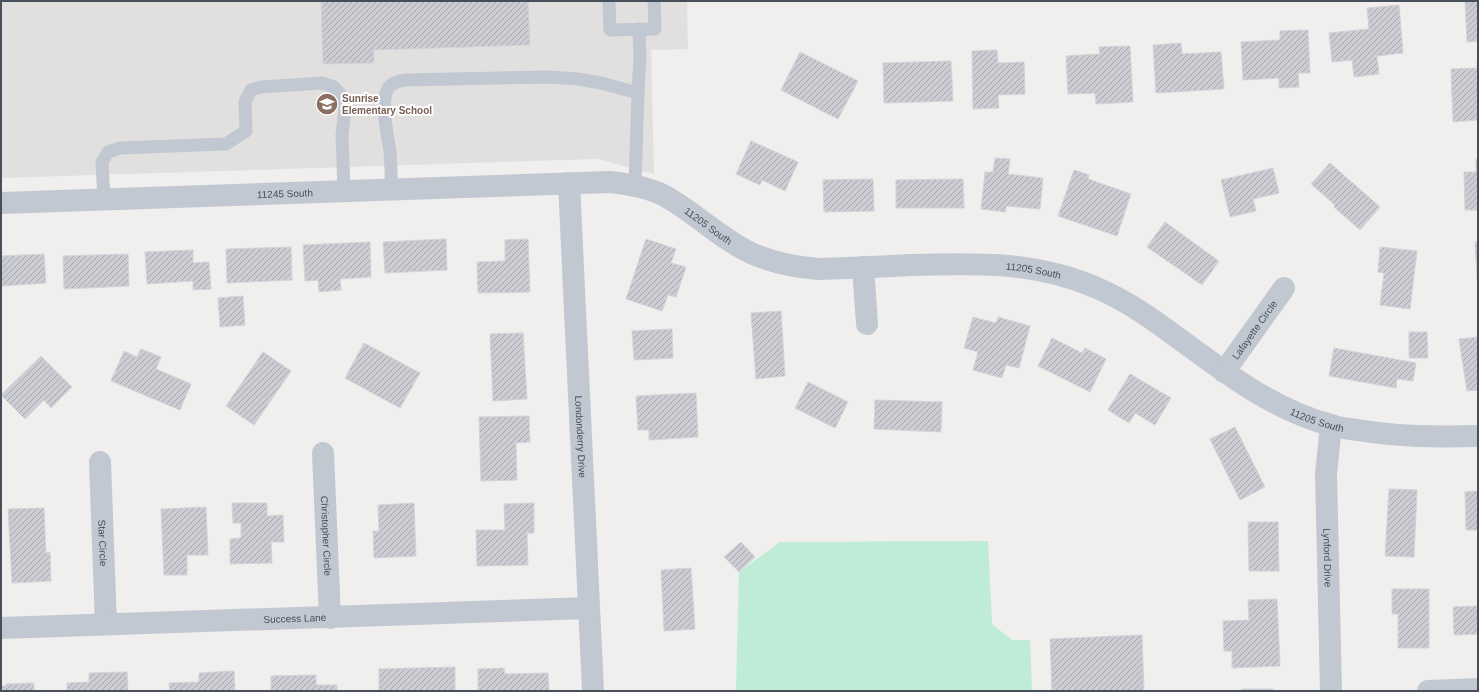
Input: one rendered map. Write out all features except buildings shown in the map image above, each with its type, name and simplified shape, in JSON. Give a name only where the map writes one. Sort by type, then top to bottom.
[{"type":"street","name":"11205 South","points":[[569,183],[610,182],[635,185],[662,195],[752,254],[795,267],[818,269],[967,263],[1011,266],[1055,274],[1097,288],[1136,308],[1224,372],[1264,397],[1331,426],[1386,435],[1440,437],[1478,436]]},
{"type":"street","name":"11245 South","points":[[1,203],[569,183]]},
{"type":"street","name":"Londonderry Drive","points":[[569,183],[593,691]]},
{"type":"street","points":[[863,267],[867,324]]},
{"type":"street","name":"Lafayette Circle","points":[[1224,372],[1284,288]]},
{"type":"street","name":"Lynford Drive","points":[[1331,426],[1326,474],[1331,691]]},
{"type":"street","name":"Christopher Circle","points":[[323,453],[330,618]]},
{"type":"street","name":"Star Circle","points":[[100,462],[106,624]]},
{"type":"street","name":"Success Lane","points":[[1,628],[589,608]]},
{"type":"street","points":[[1428,691],[1478,689]]},
{"type":"lane","points":[[609,1],[610,30],[655,29],[654,1]]},
{"type":"lane","points":[[635,185],[640,56],[639,29]]},
{"type":"lane","points":[[392,189],[390,151],[386,128],[385,94],[394,82],[405,80],[549,77],[586,80],[638,94]]},
{"type":"lane","points":[[104,199],[102,162],[108,152],[120,148],[226,144],[246,131],[245,102],[251,90],[261,87],[322,83],[334,87],[343,98],[345,109],[342,134],[344,191]]},
{"type":"shaded area","name":"Sunrise Elementary School","points":[[1,1],[687,1],[688,49],[651,50],[654,174],[598,159],[1,178]]},
{"type":"green space","points":[[988,541],[992,624],[1012,640],[1030,640],[1032,691],[736,691],[739,572],[780,542]]},
{"type":"place","name":"Sunrise Elementary School","points":[[327,104]]}]
